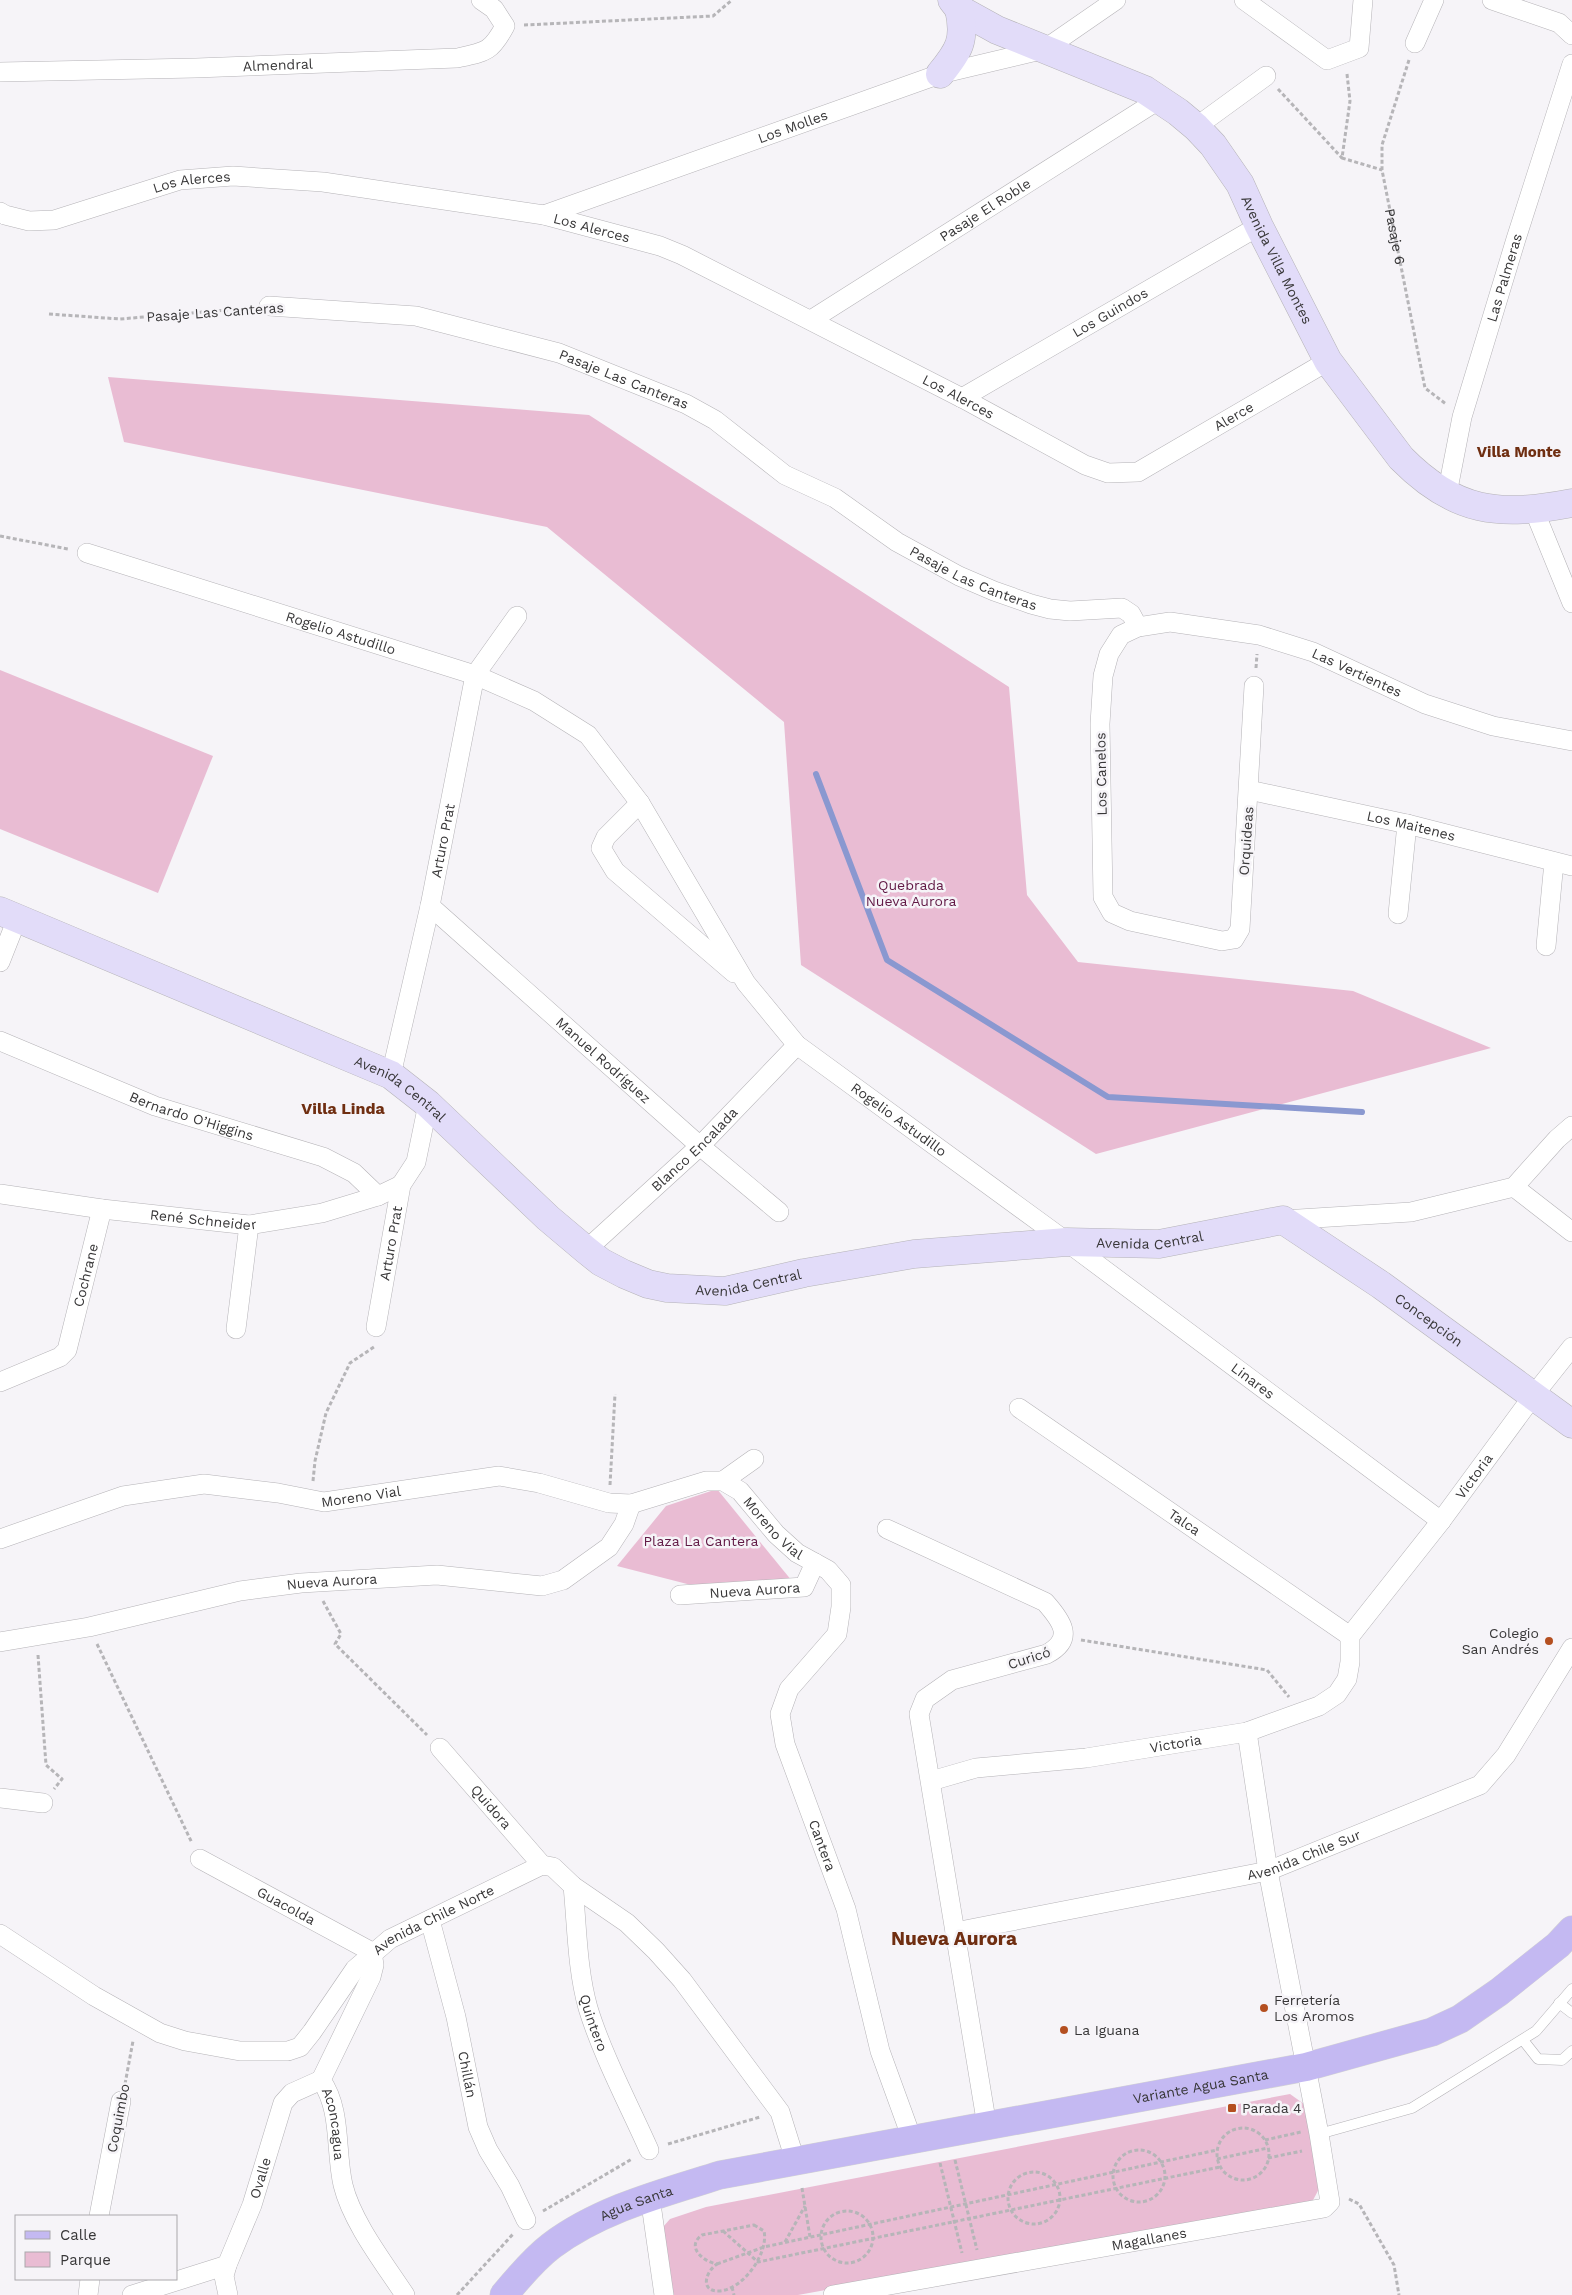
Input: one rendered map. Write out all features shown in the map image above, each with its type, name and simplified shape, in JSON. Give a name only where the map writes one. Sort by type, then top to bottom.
[{"type":"main road","name":"Variante Agua Santa","points":[[795,2160],[1306,2067],[1432,2032],[1460,2019],[1500,1992],[1572,1930]]},
{"type":"main road","name":"Agua Santa","points":[[504,2295],[551,2246],[590,2222],[650,2197],[720,2175],[795,2160]]},
{"type":"street","points":[[481,0],[494,9],[506,26]]},
{"type":"street","points":[[1045,50],[1116,0]]},
{"type":"street","points":[[1244,0],[1327,60],[1359,48],[1363,0]]},
{"type":"street","points":[[1414,43],[1434,0]]},
{"type":"street","points":[[1492,0],[1559,23],[1572,35]]},
{"type":"street","points":[[940,74],[957,53],[962,23],[956,5]]},
{"type":"street","name":"Avenida Villa Montes","points":[[956,5],[998,30],[1129,82],[1160,99],[1196,127],[1228,164],[1240,184],[1259,226],[1328,361],[1401,458],[1430,484],[1469,504],[1490,509],[1534,510],[1572,503]]},
{"type":"street","name":"Almendral","points":[[0,72],[196,68],[457,58],[482,53],[495,45],[506,26]]},
{"type":"street","name":"Los Molles","points":[[544,215],[940,74],[1045,50]]},
{"type":"street","name":"Las Palmeras","points":[[1447,494],[1462,417],[1572,64]]},
{"type":"street","points":[[1196,127],[1266,76]]},
{"type":"street","name":"Pasaje El Roble","points":[[811,320],[1160,99]]},
{"type":"street","name":"Los Alerces","points":[[0,212],[29,221],[54,220],[180,180],[233,176],[323,182],[544,215],[675,252],[962,398],[1085,465],[1108,474],[1138,472]]},
{"type":"street","name":"Los Guindos","points":[[962,398],[1259,226]]},
{"type":"street","name":"Pasaje Las Canteras","points":[[269,306],[416,316],[559,353],[686,404],[708,416],[739,437],[770,465],[785,475],[835,498],[897,542],[959,576],[994,591],[1050,609],[1122,608],[1131,614],[1138,627]]},
{"type":"street","name":"Alerce","points":[[1138,472],[1328,361]]},
{"type":"street","points":[[1534,510],[1572,603]]},
{"type":"street","name":"Rogelio Astudillo","points":[[87,553],[475,676],[534,701],[588,735],[640,803],[746,983],[797,1045],[1067,1242]]},
{"type":"street","name":"Arturo Prat","points":[[391,1075],[430,906],[475,676],[517,616]]},
{"type":"street","name":"Las Vertientes","points":[[1138,627],[1170,622],[1258,635],[1313,652],[1425,704],[1493,726],[1572,741]]},
{"type":"street","name":"Los Canelos","points":[[1130,921],[1112,913],[1103,897],[1100,724],[1103,676],[1109,654],[1121,635],[1138,627]]},
{"type":"street","name":"Orquideas","points":[[1130,921],[1222,942],[1234,939],[1240,929],[1254,686]]},
{"type":"street","name":"Los Maitenes","points":[[1249,790],[1407,824],[1563,864]]},
{"type":"street","name":"Rogelio Astudillo","points":[[640,803],[606,837],[601,848],[615,871],[746,983]]},
{"type":"street","points":[[1398,914],[1407,824]]},
{"type":"street","points":[[1546,946],[1563,864]]},
{"type":"street","name":"Manuel Rodríguez","points":[[430,906],[700,1146],[779,1212]]},
{"type":"street","points":[[0,962],[8,915]]},
{"type":"street","name":"Avenida Central","points":[[8,915],[391,1075],[428,1104],[548,1218],[601,1262],[648,1284],[667,1288],[724,1291],[804,1273],[914,1254],[1067,1242],[1158,1244],[1283,1220],[1411,1212],[1514,1187]]},
{"type":"street","name":"Bernardo O’Higgins","points":[[0,1041],[154,1106],[322,1157],[354,1173],[378,1196]]},
{"type":"street","name":"Blanco Encalada","points":[[586,1250],[700,1146],[797,1045]]},
{"type":"street","name":"Arturo Prat","points":[[376,1336],[401,1185],[416,1162],[428,1104]]},
{"type":"street","points":[[1572,1126],[1557,1139],[1514,1187],[1572,1232]]},
{"type":"street","name":"René Schneider","points":[[0,1194],[102,1209],[250,1226],[322,1212],[378,1196],[401,1185]]},
{"type":"street","name":"Cochrane","points":[[0,1382],[60,1357],[67,1350],[102,1209]]},
{"type":"street","name":"Concepción","points":[[1283,1220],[1382,1284],[1572,1424]]},
{"type":"street","points":[[236,1329],[250,1226]]},
{"type":"street","name":"Linares","points":[[1067,1242],[1440,1521]]},
{"type":"street","name":"Victoria","points":[[931,1781],[976,1768],[1086,1758],[1247,1732],[1302,1713],[1337,1694],[1347,1679],[1350,1662],[1350,1636],[1572,1347]]},
{"type":"street","name":"Talca","points":[[1020,1408],[1350,1636]]},
{"type":"street","name":"Moreno Vial","points":[[723,1481],[754,1460]]},
{"type":"street","name":"Moreno Vial","points":[[0,1539],[123,1496],[204,1484],[278,1493],[324,1502],[499,1476],[539,1483],[609,1503],[631,1504],[690,1485],[706,1481],[723,1481],[740,1491],[776,1534],[797,1553],[821,1566]]},
{"type":"street","name":"Nueva Aurora","points":[[0,1642],[89,1627],[240,1591],[301,1583],[437,1575],[542,1586],[563,1580],[609,1547],[624,1524],[631,1504]]},
{"type":"street","name":"Curicó","points":[[887,1528],[1044,1602],[1059,1618],[1064,1637],[1058,1648],[1047,1654],[952,1680],[925,1698],[919,1714],[931,1781]]},
{"type":"street","name":"Nueva Aurora","points":[[680,1595],[804,1587],[821,1566]]},
{"type":"street","name":"Cantera","points":[[821,1566],[841,1585],[841,1607],[837,1634],[789,1689],[780,1714],[785,1744],[846,1909],[880,2051],[912,2139]]},
{"type":"street","name":"Avenida Chile Sur","points":[[955,1932],[1268,1871],[1480,1785],[1506,1755],[1572,1648]]},
{"type":"street","points":[[1247,1732],[1268,1871],[1329,2189]]},
{"type":"street","name":"Quidora","points":[[440,1748],[542,1864]]},
{"type":"street","points":[[931,1781],[987,2126]]},
{"type":"street","points":[[0,1798],[43,1803]]},
{"type":"street","name":"Guacolda","points":[[200,1860],[372,1952]]},
{"type":"street","points":[[542,1864],[553,1867],[574,1886],[627,1923],[656,1950],[682,1980],[780,2112],[795,2160]]},
{"type":"street","name":"Avenida Chile Norte","points":[[0,1934],[94,1996],[160,2033],[185,2041],[240,2051],[288,2051],[300,2046],[312,2032],[355,1970],[372,1952],[390,1939],[542,1864]]},
{"type":"street","name":"Quintero","points":[[574,1886],[581,1969],[588,2008],[649,2150]]},
{"type":"street","name":"Chillán","points":[[430,1920],[456,2017],[478,2127],[488,2150],[510,2186],[526,2220]]},
{"type":"street","name":"Aconcagua","points":[[372,1952],[374,1964],[371,1978],[321,2080],[328,2091],[334,2116],[343,2186],[352,2210],[405,2295]]},
{"type":"street","name":"Ovalle","points":[[228,2295],[224,2276],[226,2265],[252,2205],[283,2103],[292,2093],[321,2080]]},
{"type":"street","name":"Coquimbo","points":[[99,2215],[121,2102]]},
{"type":"street","name":"Magallanes","points":[[833,2295],[1324,2208],[1330,2202],[1329,2189]]},
{"type":"street","points":[[650,2197],[664,2295]]},
{"type":"street","points":[[132,2295],[226,2265]]},
{"type":"street","points":[[88,2295],[90,2280]]},
{"type":"lane","points":[[1320,2136],[1412,2108],[1536,2031],[1572,1989]]},
{"type":"lane","points":[[1559,2003],[1572,2013]]},
{"type":"lane","points":[[1523,2040],[1538,2059],[1562,2060],[1572,2050]]},
{"type":"path","points":[[506,26],[714,16],[732,0]]},
{"type":"path","name":"Pasaje 6","points":[[1414,43],[1382,145],[1382,170],[1424,388],[1462,417]]},
{"type":"path","points":[[1342,158],[1350,101],[1344,53]]},
{"type":"path","points":[[1266,76],[1342,158],[1382,170]]},
{"type":"path","name":"Pasaje Las Canteras","points":[[49,314],[120,319],[269,306]]},
{"type":"path","points":[[0,536],[87,553]]},
{"type":"path","points":[[1254,686],[1258,635]]},
{"type":"path","points":[[311,1500],[315,1461],[326,1413],[350,1363],[376,1336]]},
{"type":"path","points":[[609,1503],[615,1394]]},
{"type":"path","points":[[317,1596],[326,1602],[341,1634],[335,1644],[440,1748]]},
{"type":"path","points":[[89,1627],[200,1860]]},
{"type":"path","points":[[36,1636],[46,1765],[62,1779],[43,1803]]},
{"type":"path","points":[[1064,1637],[1267,1670],[1302,1713]]},
{"type":"path","name":"Coquimbo","points":[[121,2102],[137,2020]]},
{"type":"path","points":[[457,2295],[526,2220],[649,2150],[780,2112]]},
{"type":"path","points":[[1237,2128],[1252,2130],[1265,2140],[1268,2148],[1268,2158],[1261,2172],[1248,2179],[1232,2178],[1220,2167],[1217,2159],[1217,2150],[1224,2136],[1237,2128]]},
{"type":"path","points":[[1265,2140],[1320,2136]]},
{"type":"path","points":[[1268,2158],[1320,2136]]},
{"type":"path","points":[[1217,2159],[1268,2148]]},
{"type":"path","points":[[717,2264],[703,2259],[696,2250],[696,2242],[702,2235],[758,2225],[764,2231],[766,2238],[764,2247],[758,2262],[748,2274],[732,2287],[718,2291],[709,2287],[707,2273],[717,2264],[764,2247],[1217,2150]]},
{"type":"path","points":[[1133,2151],[1148,2152],[1160,2162],[1164,2179],[1158,2194],[1144,2202],[1128,2200],[1116,2189],[1113,2172],[1120,2158],[1133,2151]]},
{"type":"path","points":[[955,2160],[969,2219],[974,2269]]},
{"type":"path","points":[[940,2163],[954,2222],[974,2269]]},
{"type":"path","points":[[758,2262],[1220,2167]]},
{"type":"path","points":[[1029,2173],[1044,2174],[1056,2184],[1060,2200],[1053,2216],[1039,2224],[1023,2222],[1011,2210],[1009,2194],[1016,2181],[1029,2173]]},
{"type":"path","points":[[802,2188],[810,2237]]},
{"type":"path","points":[[1329,2189],[1359,2204],[1394,2265],[1399,2295]]},
{"type":"path","points":[[784,2242],[805,2205]]},
{"type":"path","points":[[845,2211],[859,2214],[870,2224],[873,2238],[866,2254],[852,2262],[835,2260],[824,2248],[821,2234],[826,2221],[832,2216],[845,2211]]},
{"type":"path","points":[[723,2231],[758,2262]]},
{"type":"path","points":[[732,2287],[734,2295]]},
{"type":"green space","name":"Quebrada Nueva Aurora","points":[[108,377],[589,415],[1009,687],[1027,895],[1078,962],[1353,991],[1491,1048],[1096,1154],[801,965],[784,722],[547,527],[124,442]]},
{"type":"green space","points":[[0,670],[213,756],[158,893],[0,829]]},
{"type":"green space","name":"Plaza La Cantera","points":[[717,1489],[792,1581],[695,1586],[617,1566],[666,1506]]},
{"type":"green space","points":[[1290,2094],[1304,2104],[1320,2187],[1312,2202],[798,2295],[671,2295],[663,2227],[670,2219],[706,2207]]},
{"type":"waterway","points":[[816,774],[887,960],[1108,1097],[1362,1112]]},
{"type":"place","name":"Colegio San Andrés","points":[[1549,1641]]},
{"type":"place","name":"Ferretería Los Aromos","points":[[1264,2008]]},
{"type":"place","name":"La Iguana","points":[[1064,2030]]},
{"type":"place","name":"Parada 4","points":[[1232,2108]]},
{"type":"district","name":"Villa Monte","points":[[1519,452]]},
{"type":"district","name":"Villa Linda","points":[[343,1108]]},
{"type":"district","name":"Nueva Aurora","points":[[954,1938]]}]
